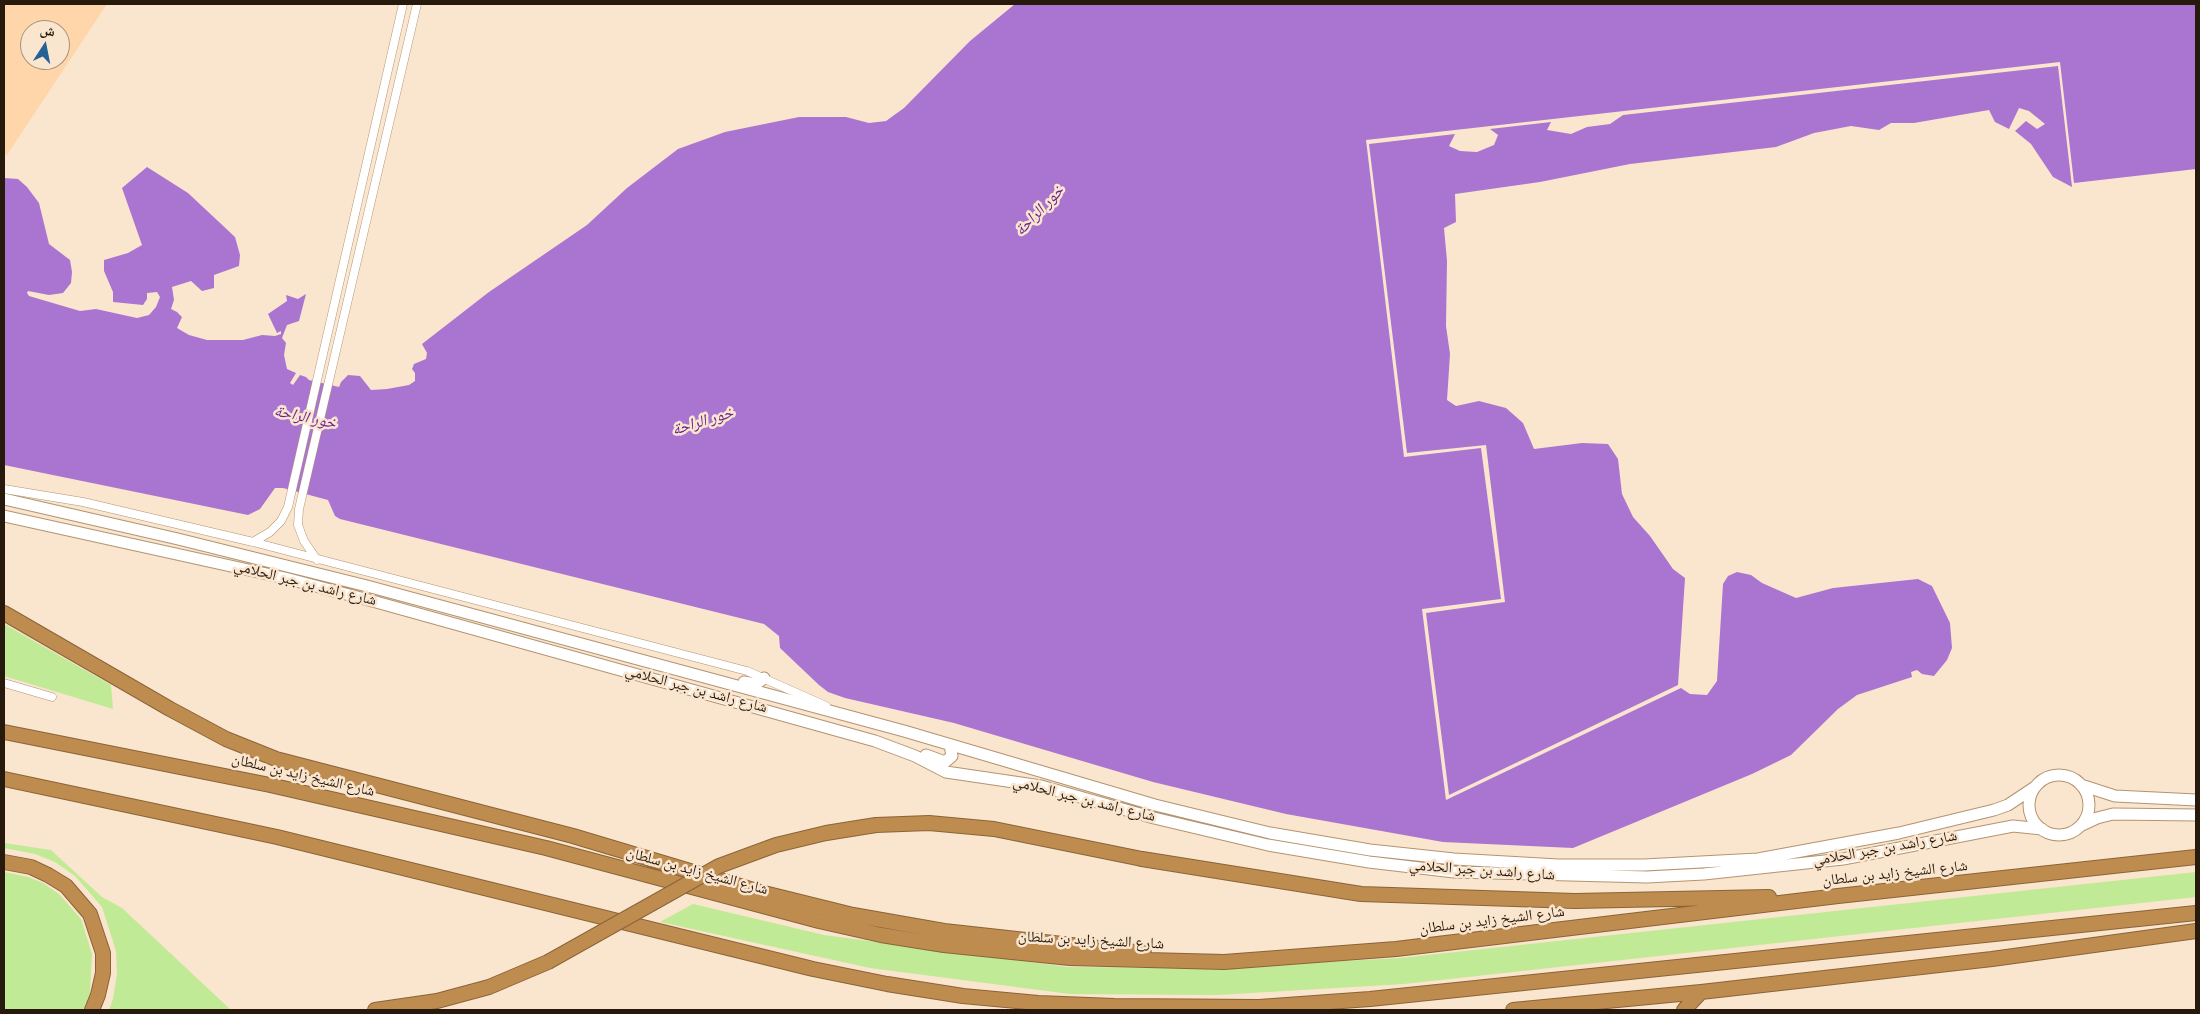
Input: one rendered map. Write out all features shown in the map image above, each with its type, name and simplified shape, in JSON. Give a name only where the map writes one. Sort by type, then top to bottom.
[{"type":"highway","points":[[4,613],[170,709],[226,739],[302,767],[573,836],[760,892],[854,915],[944,931],[1224,962]]},
{"type":"highway","name":"شارع الشيخ زايد بن سلطان","points":[[4,732],[270,785],[546,848],[819,921],[881,935],[1016,954],[1139,961],[1224,962],[1396,949],[1838,896],[2196,858]]},
{"type":"highway","points":[[4,779],[287,839],[813,969],[887,984],[953,994],[1038,1003],[1114,1006],[1259,1006],[1370,999],[2196,913]]},
{"type":"highway","points":[[375,1010],[437,1001],[489,987],[548,962],[719,866],[776,845],[876,825],[929,823],[994,829],[1142,859],[1361,894],[1575,901],[1838,896]]},
{"type":"highway","points":[[4,862],[31,867],[48,875],[66,886],[90,914],[102,952],[103,973],[98,996],[92,1010]]},
{"type":"highway","points":[[1513,1010],[1701,992],[1992,959],[2196,931]]},
{"type":"highway","points":[[1684,1010],[1701,992]]},
{"type":"highway","points":[[1609,1001],[1628,1010]]},
{"type":"main road","name":"شارع راشد بن جبر الحلامي","points":[[4,499],[286,565],[842,714],[1155,805],[1270,833],[1412,855],[1558,865],[1701,863],[1798,853],[1899,833],[1994,810],[2008,805],[2035,787]]},
{"type":"main road","name":"شارع راشد بن جبر الحلامي","points":[[4,516],[303,583],[797,718],[894,748],[946,772],[1041,786],[1154,818],[1268,845],[1369,862],[1454,872],[1608,877],[1704,874],[1843,859],[2013,826],[2042,829]]},
{"type":"main road","points":[[709,679],[724,678],[756,684],[764,678]]},
{"type":"main road","points":[[894,748],[904,747],[945,762],[952,756],[950,745]]},
{"type":"main road","points":[[2082,825],[2089,809],[2086,792],[2073,778],[2063,775],[2052,776],[2042,780],[2035,787],[2029,805],[2035,823],[2050,833],[2067,834],[2082,825],[2113,814],[2196,816]]},
{"type":"main road","points":[[2081,785],[2115,796],[2196,800]]},
{"type":"street","points":[[254,542],[270,532],[281,521],[288,506],[403,4]]},
{"type":"street","points":[[317,560],[304,541],[298,525],[299,508],[417,4]]},
{"type":"street","points":[[4,489],[83,502],[254,542],[747,671],[842,714]]},
{"type":"street","points":[[4,683],[52,697]]},
{"type":"shaded area","points":[[4,4],[107,4],[70,60],[70,20],[20,20],[20,70],[63,70],[7,155],[4,153]]},
{"type":"green space","points":[[4,624],[111,685],[113,709],[4,676]]},
{"type":"green space","points":[[4,843],[51,850],[102,897],[122,908],[231,1010],[109,1010],[113,999],[117,974],[116,951],[102,907],[75,876],[55,862],[35,854],[4,848]]},
{"type":"green space","points":[[4,872],[28,877],[43,883],[59,894],[81,919],[92,954],[90,993],[83,1010],[4,1010]]},
{"type":"green space","points":[[2196,872],[2196,897],[1404,984],[1218,995],[1070,994],[870,968],[660,922],[693,904],[824,935],[1068,967],[1210,968],[1400,958]]},
{"type":"water","name":"خور الراحة","points":[[1015,4],[2196,4],[2196,169],[2074,183],[2060,62],[1366,140],[1404,457],[1481,448],[1501,599],[1422,609],[1446,800],[1681,688],[1690,694],[1707,695],[1717,681],[1723,584],[1728,576],[1737,572],[1751,575],[1762,583],[1796,598],[1833,588],[1918,579],[1932,586],[1950,623],[1952,648],[1947,660],[1934,676],[1922,674],[1917,670],[1911,672],[1912,677],[1857,695],[1838,709],[1791,755],[1752,774],[1573,848],[1443,842],[1286,814],[1153,782],[954,723],[845,698],[828,692],[819,685],[780,648],[779,636],[764,624],[340,519],[335,516],[328,500],[283,488],[275,488],[260,509],[248,515],[4,465],[4,178],[18,179],[27,187],[39,203],[49,244],[70,260],[71,283],[63,293],[49,295],[28,291],[29,296],[80,311],[96,309],[137,318],[149,315],[156,307],[160,297],[157,292],[147,293],[147,299],[143,305],[113,302],[113,292],[104,271],[104,260],[128,253],[142,245],[122,188],[147,167],[188,193],[235,237],[240,255],[239,266],[214,275],[214,288],[202,291],[191,281],[172,287],[174,300],[171,309],[182,317],[177,328],[189,335],[207,340],[243,340],[262,335],[275,336],[281,334],[281,331],[277,333],[268,314],[287,301],[286,295],[298,299],[306,294],[299,321],[287,325],[282,338],[286,343],[284,355],[287,369],[296,373],[290,383],[293,385],[300,375],[309,380],[339,387],[348,375],[360,376],[371,390],[387,389],[409,385],[415,381],[415,373],[412,369],[414,364],[426,359],[427,353],[422,344],[489,292],[587,225],[627,188],[678,149],[725,132],[799,117],[846,117],[869,123],[886,121],[904,108],[970,41]]},
{"type":"water","points":[[2058,66],[2072,187],[2053,177],[2031,144],[2015,131],[2026,121],[2037,129],[2045,124],[2029,111],[2019,108],[2009,129],[1995,122],[1989,110],[1914,123],[1891,123],[1879,130],[1851,126],[1814,133],[1776,147],[1630,164],[1540,182],[1455,194],[1456,222],[1444,228],[1447,261],[1446,326],[1450,354],[1447,400],[1456,406],[1479,401],[1506,408],[1523,423],[1534,449],[1582,443],[1608,444],[1618,459],[1622,494],[1633,517],[1650,536],[1673,569],[1685,578],[1678,685],[1449,795],[1426,613],[1505,602],[1486,445],[1407,453],[1369,144],[1455,134],[1449,146],[1460,151],[1477,152],[1494,145],[1498,135],[1490,129],[1551,122],[1547,130],[1571,134],[1587,127],[1610,124],[1623,115]]}]
